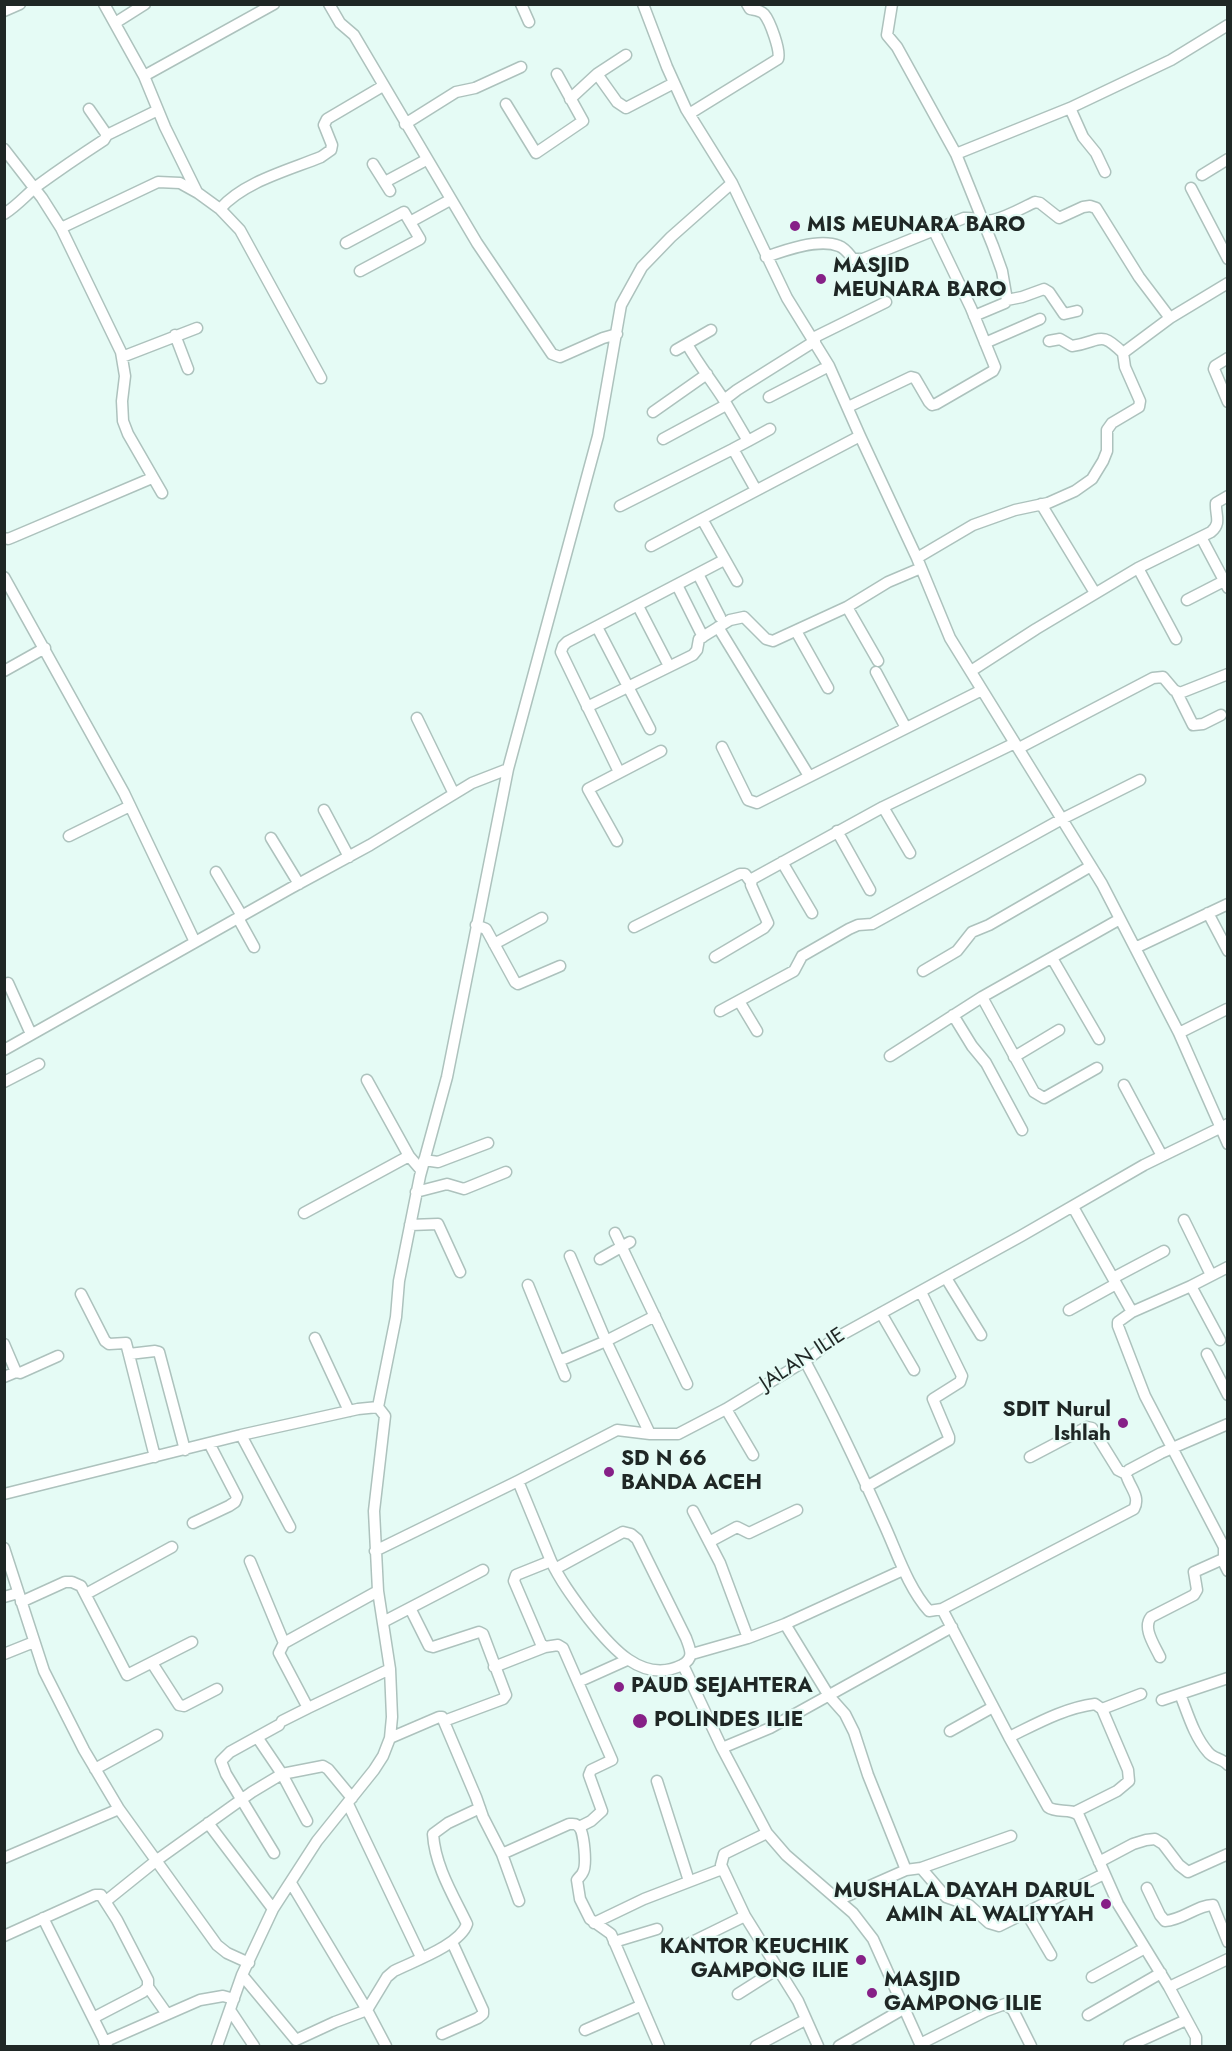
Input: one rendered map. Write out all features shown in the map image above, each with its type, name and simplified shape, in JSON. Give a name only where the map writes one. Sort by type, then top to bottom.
[{"type":"street","points":[[4,11],[20,4]]},
{"type":"street","points":[[104,4],[144,76],[198,193]]},
{"type":"street","points":[[115,22],[145,4]]},
{"type":"street","points":[[144,76],[274,4]]},
{"type":"street","points":[[329,4],[340,23],[354,35],[450,200],[552,354],[560,357],[617,334]]},
{"type":"street","points":[[521,4],[529,21]]},
{"type":"street","points":[[643,4],[674,83],[689,114],[735,188],[787,298],[829,366],[919,563],[950,638],[1091,866],[1224,1125],[1227,1144]]},
{"type":"street","points":[[689,114],[778,60],[778,49],[765,16],[757,10],[750,9],[747,4]]},
{"type":"street","points":[[892,4],[886,33],[897,47],[956,154],[1002,271],[1007,300]]},
{"type":"street","points":[[956,154],[1070,108],[1170,60],[1227,25]]},
{"type":"street","points":[[570,99],[597,74],[626,56]]},
{"type":"street","points":[[405,124],[456,92],[475,88],[521,67]]},
{"type":"street","points":[[506,104],[538,158],[583,122],[557,74]]},
{"type":"street","points":[[597,74],[617,102],[626,108],[674,83]]},
{"type":"street","points":[[220,209],[228,199],[246,188],[331,150],[332,145],[324,125],[327,119],[383,86]]},
{"type":"street","points":[[1070,108],[1083,137],[1096,153],[1105,172]]},
{"type":"street","points":[[89,109],[107,135]]},
{"type":"street","points":[[4,214],[68,163],[104,141],[107,135],[158,110]]},
{"type":"street","points":[[6,152],[61,228],[122,357],[197,328]]},
{"type":"street","points":[[1202,175],[1227,159]]},
{"type":"street","points":[[373,164],[387,187],[426,160]]},
{"type":"street","points":[[61,228],[158,183],[180,183],[198,193],[220,209],[240,230],[321,378]]},
{"type":"street","points":[[378,1407],[396,1317],[399,1281],[416,1192],[447,1077],[508,769],[598,436],[621,305],[642,267],[671,237],[735,188]]},
{"type":"street","points":[[1191,188],[1227,259]]},
{"type":"street","points":[[410,222],[450,200]]},
{"type":"street","points":[[766,257],[788,249],[828,244],[843,249],[853,259],[863,259],[964,218],[994,219],[1035,202],[1040,203],[1059,218],[1090,206],[1095,208],[1138,277],[1170,318]]},
{"type":"street","points":[[346,243],[404,212],[420,239],[360,271]]},
{"type":"street","points":[[848,407],[911,377],[915,378],[929,402],[936,404],[993,371],[994,368],[974,316],[934,231]]},
{"type":"street","points":[[1123,353],[1170,318],[1227,283]]},
{"type":"street","points":[[974,316],[1002,305],[1007,300],[1044,289],[1050,292],[1064,314],[1077,311]]},
{"type":"street","points":[[663,440],[725,403],[737,390],[814,340],[886,302]]},
{"type":"street","points":[[985,343],[1040,319]]},
{"type":"street","points":[[676,350],[711,330]]},
{"type":"street","points":[[175,335],[188,369]]},
{"type":"street","points":[[587,707],[693,655],[697,650],[699,639],[719,622],[744,617],[766,639],[773,641],[847,607],[919,563],[973,525],[1015,510],[1058,499],[1092,479],[1107,451],[1107,430],[1112,423],[1139,407],[1140,401],[1125,367],[1123,353],[1108,339],[1102,338],[1072,346],[1060,339],[1049,341]]},
{"type":"street","points":[[687,344],[700,369],[707,374],[748,441]]},
{"type":"street","points":[[120,352],[125,376],[122,401],[123,421],[162,493]]},
{"type":"street","points":[[1227,358],[1218,363],[1214,369],[1227,402]]},
{"type":"street","points":[[769,397],[829,366]]},
{"type":"street","points":[[653,412],[707,374]]},
{"type":"street","points":[[620,506],[770,429]]},
{"type":"street","points":[[651,546],[860,436]]},
{"type":"street","points":[[733,449],[756,490]]},
{"type":"street","points":[[5,538],[13,537],[152,477]]},
{"type":"street","points":[[971,671],[1138,567],[1216,528],[1218,522],[1216,503],[1227,496]]},
{"type":"street","points":[[1041,504],[1095,593]]},
{"type":"street","points":[[702,519],[737,581]]},
{"type":"street","points":[[1187,600],[1226,585],[1201,537]]},
{"type":"street","points":[[619,772],[561,652],[562,646],[724,560]]},
{"type":"street","points":[[1138,567],[1176,639]]},
{"type":"street","points":[[698,574],[719,622],[808,776]]},
{"type":"street","points":[[4,577],[130,806],[195,942]]},
{"type":"street","points":[[677,585],[703,637]]},
{"type":"street","points":[[638,606],[669,666]]},
{"type":"street","points":[[847,607],[906,728]]},
{"type":"street","points":[[597,627],[650,729]]},
{"type":"street","points":[[796,631],[828,688]]},
{"type":"street","points":[[4,671],[45,648]]},
{"type":"street","points":[[1177,693],[1227,674]]},
{"type":"street","points":[[751,882],[752,879],[782,862],[884,807],[1153,678],[1165,679],[1177,693],[1193,725],[1203,724],[1221,715]]},
{"type":"street","points":[[722,747],[750,802],[757,803],[982,690]]},
{"type":"street","points":[[417,718],[454,794]]},
{"type":"street","points":[[617,841],[588,789],[661,751]]},
{"type":"street","points":[[4,1050],[349,857],[472,783],[508,769]]},
{"type":"street","points":[[720,1011],[794,971],[802,957],[849,929],[858,925],[872,924],[1062,819],[1140,780]]},
{"type":"street","points":[[69,836],[130,806]]},
{"type":"street","points":[[884,807],[910,853]]},
{"type":"street","points":[[324,810],[349,857]]},
{"type":"street","points":[[837,831],[870,890]]},
{"type":"street","points":[[271,838],[299,884]]},
{"type":"street","points":[[782,862],[812,914]]},
{"type":"street","points":[[923,971],[957,951],[972,932],[989,925],[1091,866]]},
{"type":"street","points":[[216,872],[254,947]]},
{"type":"street","points":[[634,927],[740,874],[745,874],[751,882],[768,923],[765,928],[715,957]]},
{"type":"street","points":[[1135,948],[1227,904]]},
{"type":"street","points":[[1208,912],[1227,951]]},
{"type":"street","points":[[494,944],[542,918]]},
{"type":"street","points":[[890,1056],[982,997],[1120,919]]},
{"type":"street","points":[[476,925],[486,930],[518,984],[560,966]]},
{"type":"street","points":[[1052,958],[1099,1039]]},
{"type":"street","points":[[8,983],[31,1034]]},
{"type":"street","points":[[982,997],[1034,1092],[1044,1098],[1097,1068]]},
{"type":"street","points":[[739,1001],[757,1031]]},
{"type":"street","points":[[1179,1034],[1227,1009]]},
{"type":"street","points":[[953,1015],[986,1064],[1022,1130]]},
{"type":"street","points":[[1014,1057],[1059,1030]]},
{"type":"street","points":[[4,1082],[39,1064]]},
{"type":"street","points":[[367,1080],[409,1156],[423,1165],[438,1162],[488,1143]]},
{"type":"street","points":[[1124,1085],[1162,1156]]},
{"type":"street","name":"JALAN ILIE","points":[[375,1551],[617,1430],[650,1434],[678,1434],[726,1409],[805,1361],[834,1339],[1162,1156],[1224,1125]]},
{"type":"street","points":[[304,1213],[409,1156]]},
{"type":"street","points":[[416,1192],[447,1184],[464,1189],[506,1172]]},
{"type":"street","points":[[1073,1207],[1132,1312]]},
{"type":"street","points":[[1184,1220],[1211,1275]]},
{"type":"street","points":[[410,1225],[438,1224],[460,1272]]},
{"type":"street","points":[[615,1233],[626,1245],[655,1316],[687,1384]]},
{"type":"street","points":[[600,1258],[626,1245]]},
{"type":"street","points":[[1070,1310],[1164,1251]]},
{"type":"street","points":[[570,1257],[650,1434]]},
{"type":"street","points":[[1227,1267],[1132,1312],[1118,1322],[1144,1396],[1224,1547],[1223,1559],[1227,1571]]},
{"type":"street","points":[[946,1278],[981,1335]]},
{"type":"street","points":[[528,1285],[565,1376]]},
{"type":"street","points":[[1191,1286],[1220,1340]]},
{"type":"street","points":[[866,1486],[949,1440],[933,1399],[960,1382],[962,1376],[921,1292]]},
{"type":"street","points":[[81,1293],[105,1341],[109,1344],[126,1343],[155,1457]]},
{"type":"street","points":[[881,1313],[914,1370]]},
{"type":"street","points":[[559,1361],[606,1341],[655,1316]]},
{"type":"street","points":[[315,1338],[349,1411]]},
{"type":"street","points":[[4,1344],[16,1372]]},
{"type":"street","points":[[129,1354],[159,1352],[185,1450]]},
{"type":"street","points":[[1207,1354],[1227,1395]]},
{"type":"street","points":[[4,1377],[16,1372],[20,1373],[58,1356]]},
{"type":"street","points":[[805,1361],[866,1486],[903,1570],[929,1611],[942,1609],[1134,1509],[1137,1504],[1137,1497],[1126,1474],[1118,1470],[1092,1428],[1087,1427],[1029,1457]]},
{"type":"street","points":[[4,1494],[240,1435],[349,1411],[378,1407]]},
{"type":"street","points":[[217,2046],[242,1976],[273,1909],[316,1841],[350,1801],[383,1756],[390,1737],[392,1718],[390,1669],[378,1591],[375,1551],[374,1511],[385,1420],[384,1414],[378,1407]]},
{"type":"street","points":[[726,1409],[753,1455]]},
{"type":"street","points":[[1126,1474],[1129,1470],[1171,1448],[1227,1424]]},
{"type":"street","points":[[240,1435],[290,1527]]},
{"type":"street","points":[[193,1523],[229,1506],[235,1502],[237,1497],[209,1443]]},
{"type":"street","points":[[518,1481],[553,1565],[568,1593],[608,1644],[636,1665],[657,1670],[683,1665],[691,1658],[692,1653],[637,1539],[623,1532],[553,1565],[523,1571],[514,1579],[541,1644],[545,1647]]},
{"type":"street","points":[[709,1542],[737,1527],[749,1533],[797,1510]]},
{"type":"street","points":[[693,1511],[720,1563],[748,1638]]},
{"type":"street","points":[[86,1594],[172,1546]]},
{"type":"street","points":[[4,1548],[44,1671],[95,1769],[119,1809],[217,1945],[227,1953],[249,1963]]},
{"type":"street","points":[[1160,1657],[1148,1629],[1148,1621],[1151,1617],[1194,1595],[1197,1590],[1194,1572],[1223,1559]]},
{"type":"street","points":[[250,1561],[284,1643]]},
{"type":"street","points":[[383,1622],[483,1570]]},
{"type":"street","points":[[692,1653],[748,1638],[785,1624],[903,1570]]},
{"type":"street","points":[[4,1597],[20,1598],[65,1582],[79,1585],[86,1594],[127,1675],[192,1642]]},
{"type":"street","points":[[308,1708],[279,1653],[284,1643],[378,1591]]},
{"type":"street","points":[[410,1608],[429,1646],[433,1647],[479,1632],[483,1634],[506,1695],[503,1699],[444,1720]]},
{"type":"street","points":[[942,1609],[1009,1737],[1048,1807],[1053,1810],[1074,1812],[1117,1791],[1129,1781],[1128,1770],[1102,1709],[1095,1704],[1046,1718],[1009,1737]]},
{"type":"street","points":[[785,1624],[829,1696],[845,1714],[854,1732],[868,1775],[906,1870]]},
{"type":"street","points":[[722,1748],[770,1728],[952,1627]]},
{"type":"street","points":[[4,1654],[34,1642]]},
{"type":"street","points":[[494,1667],[545,1647],[560,1645],[612,1760],[591,1770],[589,1775],[602,1811],[591,1821],[579,1827]]},
{"type":"street","points":[[578,1682],[627,1659]]},
{"type":"street","points":[[152,1663],[179,1705],[184,1706],[217,1689]]},
{"type":"street","points":[[683,1665],[722,1748],[767,1833],[786,1856],[853,1913],[873,1939],[920,2045],[986,2011],[1005,2004],[1013,2010],[1031,2046]]},
{"type":"street","points":[[274,1853],[226,1774],[222,1761],[230,1752],[280,1723],[390,1669]]},
{"type":"street","points":[[1161,1700],[1227,1678]]},
{"type":"street","points":[[1102,1709],[1141,1694]]},
{"type":"street","points":[[1180,1694],[1194,1731],[1206,1750],[1227,1765]]},
{"type":"street","points":[[950,1731],[993,1707]]},
{"type":"street","points":[[390,1737],[442,1717],[487,1827],[502,1854],[519,1901]]},
{"type":"street","points":[[95,1769],[156,1735]]},
{"type":"street","points":[[257,1737],[282,1774],[307,1821]]},
{"type":"street","points":[[106,1901],[157,1860],[242,1798],[282,1774],[323,1766],[350,1801],[421,1957]]},
{"type":"street","points":[[657,1781],[689,1881]]},
{"type":"street","points":[[242,1976],[298,2043],[335,2022],[367,2010],[387,1977],[394,1971],[452,1942],[466,1928],[467,1924],[440,1868],[434,1846],[434,1834],[448,1823],[480,1808]]},
{"type":"street","points":[[4,1858],[119,1809]]},
{"type":"street","points":[[1074,1812],[1079,1816],[1118,1904],[1161,1973],[1196,2037],[1196,2046]]},
{"type":"street","points":[[208,1822],[273,1909]]},
{"type":"street","points":[[502,1854],[569,1824],[579,1827],[582,1831],[585,1870],[577,1880],[577,1889],[590,1919],[608,1931],[614,1942],[658,2046]]},
{"type":"street","points":[[767,1833],[724,1854],[721,1860],[722,1869],[746,1916],[798,2001],[818,2046]]},
{"type":"street","points":[[838,1899],[906,1870],[921,1868],[1011,1836]]},
{"type":"street","points":[[1099,1862],[1146,1840],[1155,1839],[1163,1844],[1179,1865],[1188,1872],[1227,1854]]},
{"type":"street","points":[[921,1868],[946,1897],[973,1907],[994,1925],[1004,1926],[1104,1874]]},
{"type":"street","points":[[594,1923],[644,1899],[722,1869]]},
{"type":"street","points":[[291,1883],[386,2046]]},
{"type":"street","points":[[1147,1888],[1165,1921],[1180,1918],[1208,1905],[1213,1905],[1227,1942]]},
{"type":"street","points":[[4,1936],[95,1895],[101,1895],[148,1980],[148,1987],[167,2014]]},
{"type":"street","points":[[1027,1914],[1051,1955]]},
{"type":"street","points":[[690,1943],[746,1916]]},
{"type":"street","points":[[43,1918],[106,2044],[167,2014],[212,1997],[223,1996],[234,1999]]},
{"type":"street","points":[[614,1942],[657,1929]]},
{"type":"street","points":[[442,2034],[483,2014],[452,1942]]},
{"type":"street","points":[[1092,1977],[1145,1948]]},
{"type":"street","points":[[1169,1987],[1227,1959]]},
{"type":"street","points":[[738,1994],[779,1968]]},
{"type":"street","points":[[1088,2015],[1161,1973]]},
{"type":"street","points":[[93,2018],[143,1992],[148,1987]]},
{"type":"street","points":[[585,2030],[640,2006]]},
{"type":"street","points":[[839,2046],[905,2008]]},
{"type":"street","points":[[230,2010],[254,2046]]},
{"type":"street","points":[[756,2046],[805,2020]]},
{"type":"street","points":[[1129,2046],[1186,2020]]},
{"type":"place","name":"MIS MEUNARA BARO","points":[[795,226]]},
{"type":"place","name":"MASJID MEUNARA BARO","points":[[821,279]]},
{"type":"place","name":"SDIT Nurul Ishlah","points":[[1123,1423]]},
{"type":"place","name":"SD N 66 BANDA ACEH","points":[[609,1472]]},
{"type":"place","name":"PAUD SEJAHTERA","points":[[619,1687]]},
{"type":"place","name":"POLINDES ILIE","points":[[640,1721]]},
{"type":"place","name":"MUSHALA DAYAH DARUL AMIN AL WALIYYAH","points":[[1106,1904]]},
{"type":"place","name":"KANTOR KEUCHIK GAMPONG ILIE","points":[[861,1960]]},
{"type":"place","name":"MASJID GAMPONG ILIE","points":[[872,1993]]}]
